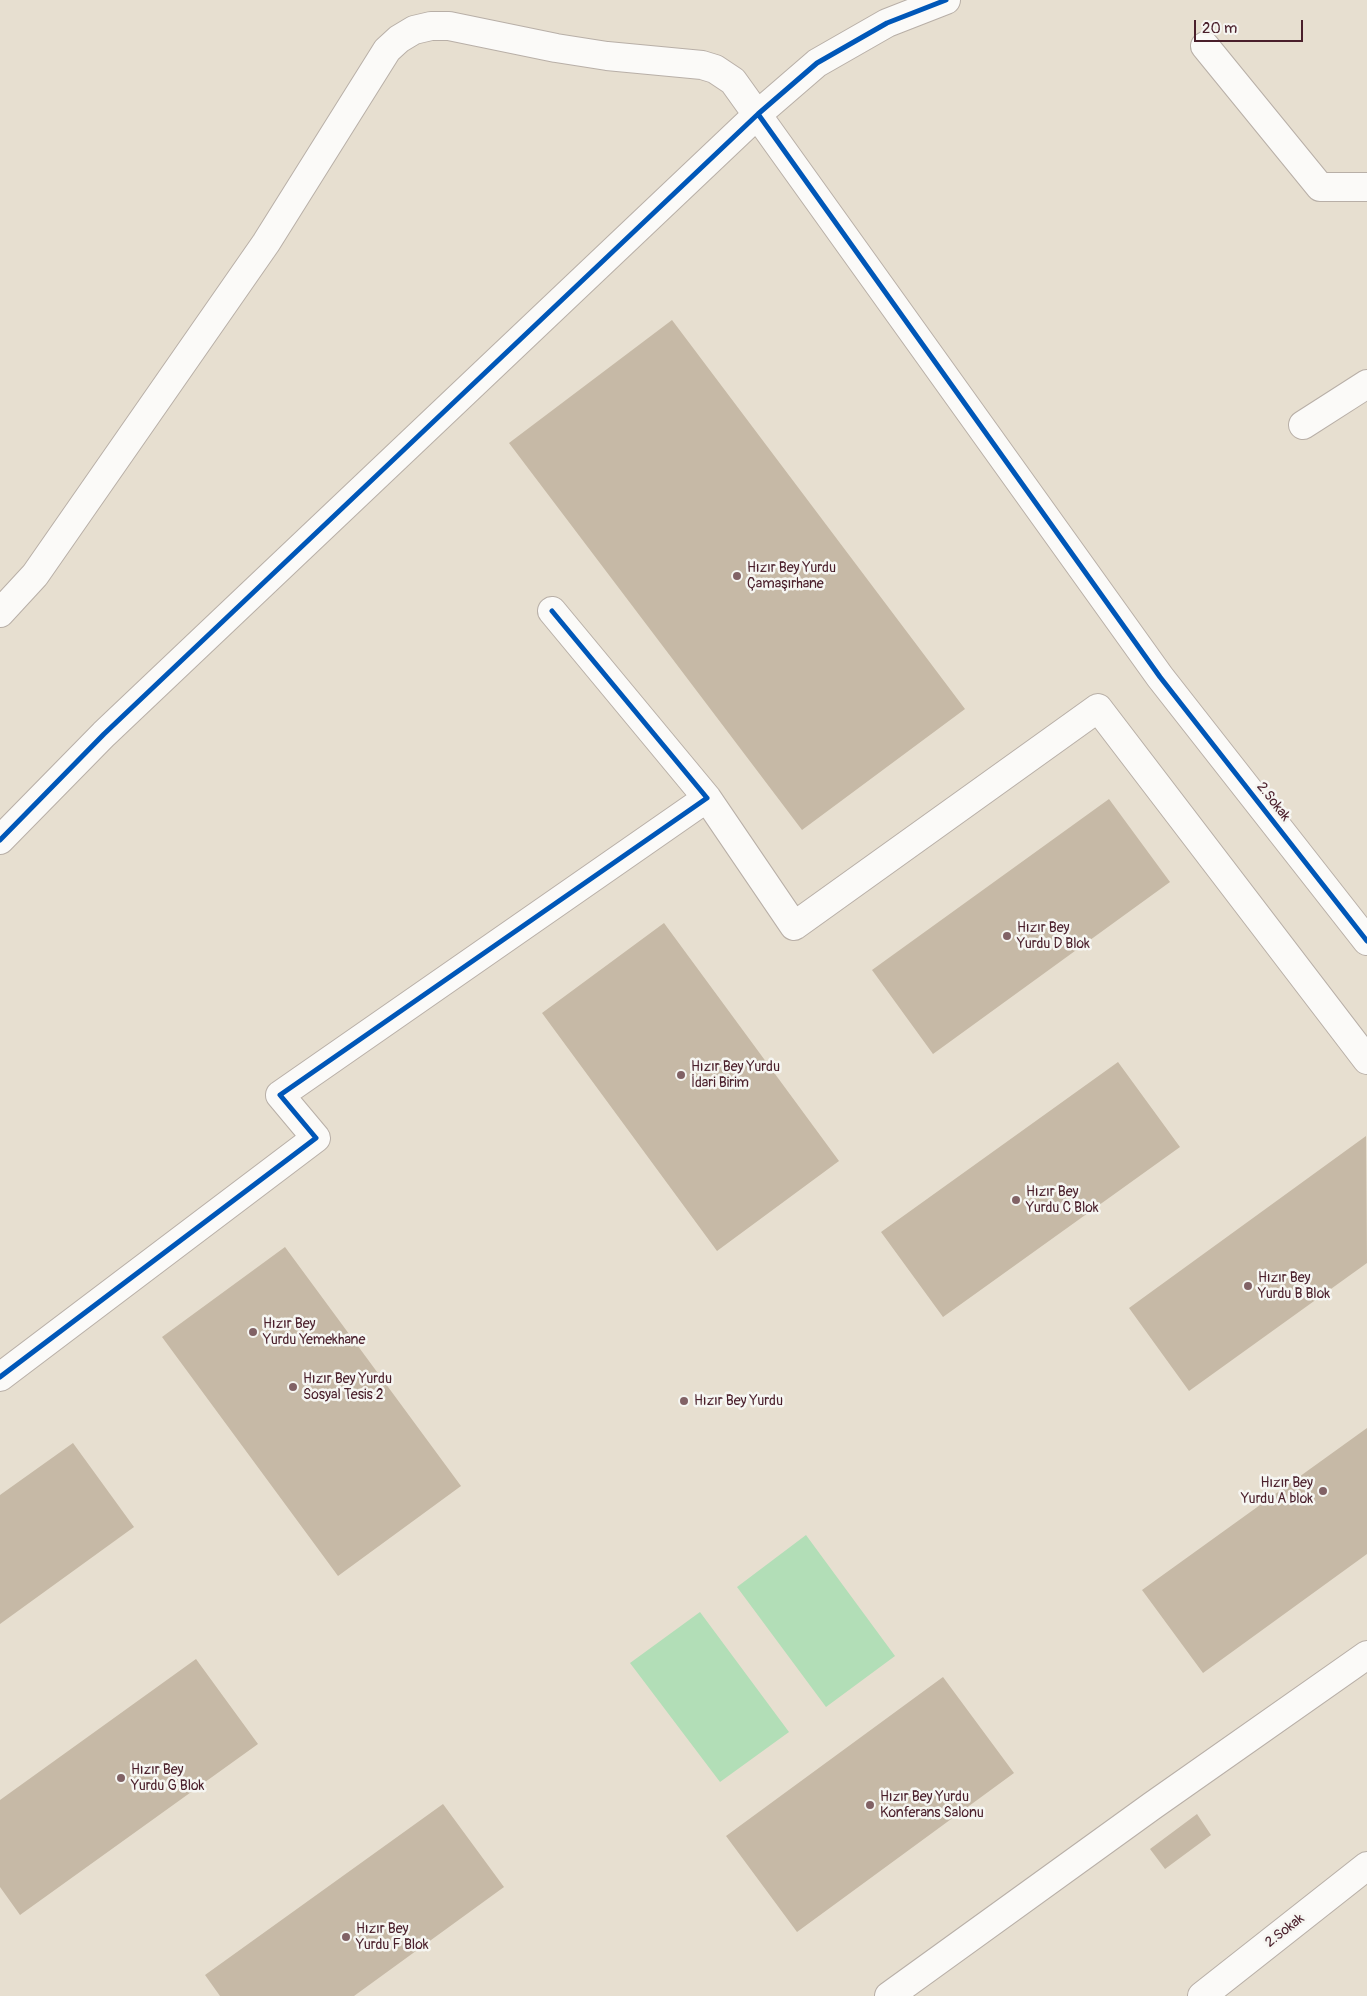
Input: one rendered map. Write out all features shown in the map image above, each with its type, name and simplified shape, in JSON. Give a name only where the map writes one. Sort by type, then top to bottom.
[{"type":"street","points":[[0,840],[111,727],[758,114],[817,63],[886,23],[946,0]]},
{"type":"street","name":"2.Sokak","points":[[0,613],[35,575],[249,267],[386,50],[399,38],[414,30],[431,26],[449,26],[556,48],[607,56],[702,65],[715,69],[733,82],[758,114],[1160,677],[1367,941]]},
{"type":"street","points":[[1205,46],[1320,187],[1367,187]]},
{"type":"street","points":[[1303,424],[1367,384]]},
{"type":"street","points":[[552,611],[707,798],[794,926],[1098,708],[1367,1060]]},
{"type":"street","points":[[0,1377],[316,1138],[280,1095],[707,798]]},
{"type":"street","points":[[889,1996],[1152,1806],[1367,1655]]},
{"type":"street","name":"2.Sokak","points":[[1202,1996],[1367,1866]]},
{"type":"green space","points":[[806,1535],[895,1656],[826,1707],[737,1587]]},
{"type":"green space","points":[[700,1612],[789,1732],[720,1782],[630,1663]]},
{"type":"building","name":"Hızır Bey Yurdu Çamaşırhane","points":[[672,320],[965,709],[802,830],[509,443]]},
{"type":"building","name":"Hızır Bey Yurdu D Blok","points":[[1109,799],[1170,882],[933,1054],[872,970]]},
{"type":"building","name":"Hızır Bey Yurdu İdari Birim","points":[[664,923],[839,1161],[717,1251],[542,1013]]},
{"type":"building","name":"Hızır Bey Yurdu C Blok","points":[[1118,1062],[1180,1147],[943,1317],[881,1232]]},
{"type":"building","name":"Hızır Bey Yurdu B Blok","points":[[1366,1136],[1367,1263],[1189,1391],[1129,1308]]},
{"type":"building","name":"Hızır Bey Yurdu Sosyal Tesis 2","points":[[285,1247],[461,1486],[338,1576],[162,1337]]},
{"type":"building","name":"Hızır Bey Yurdu A blok","points":[[1367,1428],[1367,1554],[1203,1673],[1142,1590]]},
{"type":"building","points":[[73,1443],[134,1527],[0,1624],[0,1495]]},
{"type":"building","name":"Hızır Bey Yurdu G Blok","points":[[196,1659],[258,1744],[20,1915],[0,1887],[0,1800]]},
{"type":"building","name":"Hızır Bey Yurdu Konferans Salonu","points":[[943,1677],[1014,1773],[797,1932],[726,1836]]},
{"type":"building","name":"Hızır Bey Yurdu F Blok","points":[[443,1804],[504,1887],[354,1996],[220,1996],[205,1975]]},
{"type":"building","points":[[1197,1814],[1211,1835],[1165,1869],[1150,1849]]},
{"type":"cycle path","points":[[0,840],[104,734],[758,114],[817,63],[887,23],[946,0]]},
{"type":"cycle path","points":[[758,114],[1160,677],[1367,941]]},
{"type":"cycle path","points":[[0,1377],[316,1138],[280,1095],[707,798],[552,611]]},
{"type":"place","name":"Hızır Bey Yurdu Çamaşırhane","points":[[737,576]]},
{"type":"place","name":"Hızır Bey Yurdu D Blok","points":[[1007,936]]},
{"type":"place","name":"Hızır Bey Yurdu İdari Birim","points":[[681,1075]]},
{"type":"place","name":"Hızır Bey Yurdu C Blok","points":[[1016,1200]]},
{"type":"place","name":"Hızır Bey Yurdu B Blok","points":[[1248,1286]]},
{"type":"place","name":"Hızır Bey Yurdu Yemekhane","points":[[253,1332]]},
{"type":"place","name":"Hızır Bey Yurdu Sosyal Tesis 2","points":[[293,1387]]},
{"type":"place","name":"Hızır Bey Yurdu","points":[[684,1401]]},
{"type":"place","name":"Hızır Bey Yurdu A blok","points":[[1323,1491]]},
{"type":"place","name":"Hızır Bey Yurdu G Blok","points":[[121,1778]]},
{"type":"place","name":"Hızır Bey Yurdu Konferans Salonu","points":[[870,1805]]},
{"type":"place","name":"Hızır Bey Yurdu F Blok","points":[[346,1937]]}]
